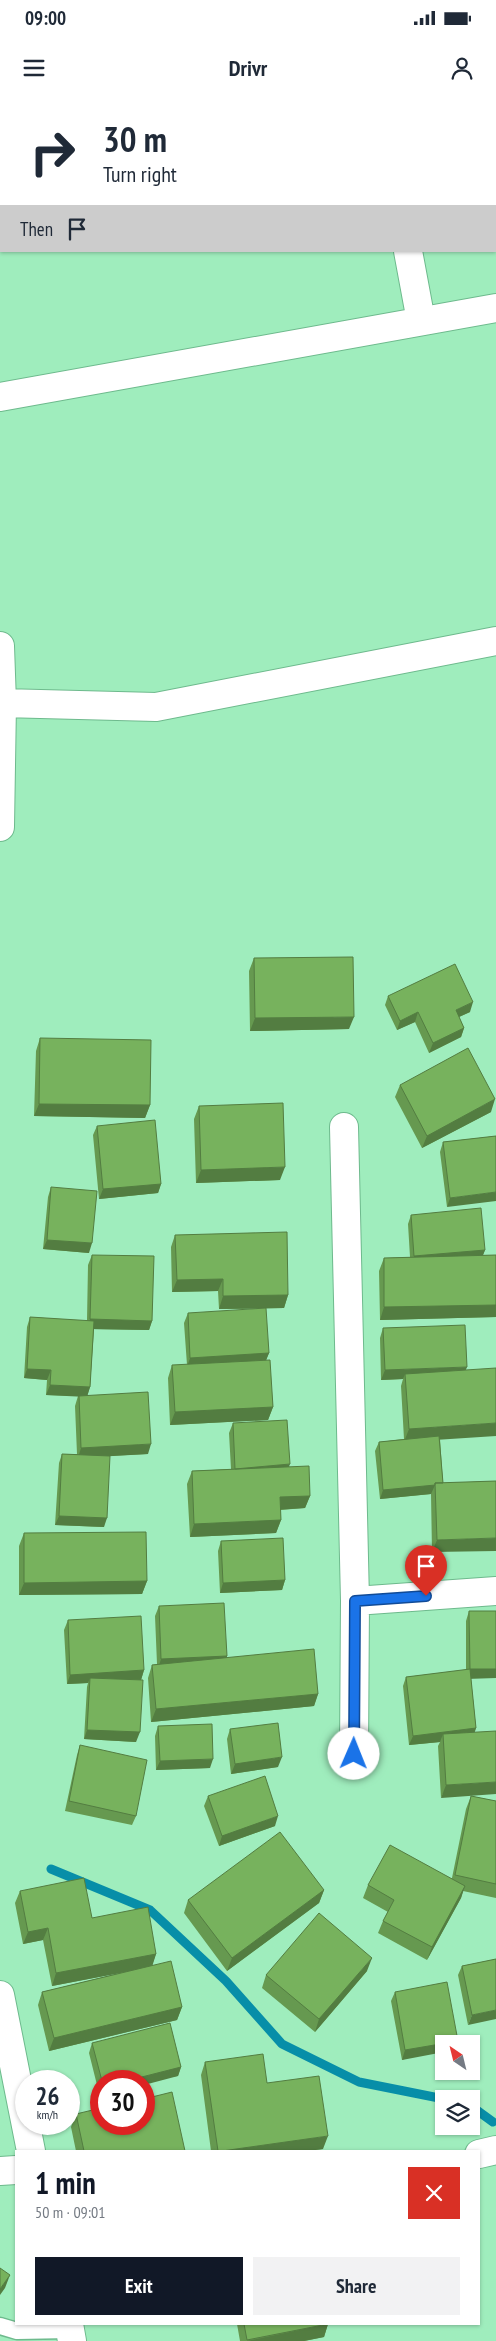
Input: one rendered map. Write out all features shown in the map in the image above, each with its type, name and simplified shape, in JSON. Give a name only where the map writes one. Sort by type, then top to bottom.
[{"type":"street","points":[[408,252],[421,321]]},
{"type":"street","points":[[0,397],[496,308]]},
{"type":"street","points":[[2,703],[156,707],[496,641]]},
{"type":"street","points":[[0,646],[2,703],[0,733],[2,781],[0,827]]},
{"type":"street","points":[[344,1127],[355,1601],[354,1754]]},
{"type":"street","points":[[355,1601],[496,1591]]},
{"type":"street","points":[[0,1995],[31,2150]]},
{"type":"street","points":[[480,2154],[496,2150]]},
{"type":"street","points":[[0,2172],[15,2170]]},
{"type":"lane","points":[[0,2326],[17,2331],[70,2332]]},
{"type":"building","points":[[353,957],[354,1017],[255,1018],[254,958]]},
{"type":"building","points":[[455,964],[473,1002],[456,1010],[464,1028],[433,1043],[418,1012],[400,1021],[388,996]]},
{"type":"building","points":[[40,1038],[151,1040],[150,1105],[39,1104]]},
{"type":"building","points":[[468,1048],[495,1099],[427,1136],[400,1085]]},
{"type":"building","points":[[283,1103],[285,1167],[201,1170],[199,1106]]},
{"type":"building","points":[[155,1120],[161,1184],[103,1189],[97,1126]]},
{"type":"building","points":[[496,1136],[496,1192],[450,1198],[443,1142]]},
{"type":"building","points":[[51,1187],[97,1191],[92,1243],[47,1240]]},
{"type":"building","points":[[481,1208],[485,1250],[414,1256],[411,1215]]},
{"type":"building","points":[[287,1232],[288,1295],[223,1296],[223,1279],[177,1280],[175,1235]]},
{"type":"building","points":[[92,1255],[154,1256],[152,1321],[90,1319]]},
{"type":"building","points":[[496,1255],[496,1305],[384,1307],[384,1258]]},
{"type":"building","points":[[266,1308],[269,1353],[190,1358],[188,1313]]},
{"type":"building","points":[[30,1317],[94,1321],[90,1387],[50,1385],[51,1370],[27,1369]]},
{"type":"building","points":[[465,1325],[467,1367],[385,1370],[383,1328]]},
{"type":"building","points":[[270,1360],[273,1407],[175,1412],[172,1365]]},
{"type":"building","points":[[496,1368],[496,1423],[409,1429],[405,1374]]},
{"type":"building","points":[[148,1392],[151,1444],[81,1448],[79,1396]]},
{"type":"building","points":[[287,1420],[290,1464],[235,1469],[233,1423]]},
{"type":"building","points":[[439,1436],[443,1483],[383,1490],[379,1442]]},
{"type":"building","points":[[62,1454],[110,1456],[107,1518],[59,1516]]},
{"type":"building","points":[[309,1466],[310,1496],[280,1497],[281,1520],[194,1524],[192,1471]]},
{"type":"building","points":[[496,1481],[496,1538],[437,1540],[435,1483]]},
{"type":"building","points":[[146,1532],[147,1581],[24,1583],[24,1533]]},
{"type":"building","points":[[283,1538],[285,1580],[223,1583],[221,1541]]},
{"type":"building","points":[[224,1603],[227,1656],[161,1659],[159,1606]]},
{"type":"building","points":[[469,1611],[496,1611],[496,1669],[470,1669]]},
{"type":"building","points":[[141,1616],[144,1670],[70,1675],[68,1620]]},
{"type":"building","points":[[314,1649],[318,1694],[156,1709],[152,1665]]},
{"type":"building","points":[[470,1669],[476,1728],[413,1736],[406,1677]]},
{"type":"building","points":[[90,1678],[143,1680],[140,1732],[87,1730]]},
{"type":"building","points":[[278,1723],[282,1757],[235,1764],[230,1729]]},
{"type":"building","points":[[212,1724],[213,1759],[160,1761],[158,1726]]},
{"type":"building","points":[[496,1731],[496,1782],[446,1785],[443,1734]]},
{"type":"building","points":[[80,1745],[147,1760],[136,1816],[69,1801]]},
{"type":"building","points":[[265,1776],[278,1816],[222,1836],[208,1796]]},
{"type":"building","points":[[471,1796],[496,1801],[496,1884],[455,1875]]},
{"type":"building","points":[[280,1832],[324,1890],[232,1958],[188,1900]]},
{"type":"building","points":[[390,1845],[465,1886],[432,1947],[383,1921],[394,1900],[368,1885]]},
{"type":"building","points":[[84,1878],[92,1918],[148,1907],[156,1954],[56,1973],[48,1928],[28,1932],[20,1891]]},
{"type":"building","points":[[319,1913],[372,1958],[319,2019],[266,1975]]},
{"type":"building","points":[[496,1959],[496,2010],[472,2015],[462,1966]]},
{"type":"building","points":[[171,1961],[182,2007],[54,2038],[42,1992]]},
{"type":"building","points":[[447,1982],[457,2035],[435,2035],[435,2045],[405,2050],[395,1992]]},
{"type":"building","points":[[170,2023],[181,2067],[155,2074],[155,2070],[99,2070],[92,2043]]},
{"type":"building","points":[[263,2054],[267,2083],[319,2076],[328,2136],[218,2150],[205,2062]]},
{"type":"building","points":[[172,2092],[185,2150],[84,2150],[80,2132],[80,2113],[90,2111],[90,2135],[155,2135],[155,2096]]},
{"type":"building","points":[[0,2268],[10,2275],[0,2289]]},
{"type":"building","points":[[244,2325],[323,2325],[247,2340]]},
{"type":"waterway","points":[[51,1869],[150,1910],[226,1981],[282,2044],[359,2082],[435,2097]]},
{"type":"waterway","points":[[480,2113],[493,2122]]},
{"type":"route","points":[[354,1754],[355,1601],[426,1596]]}]
